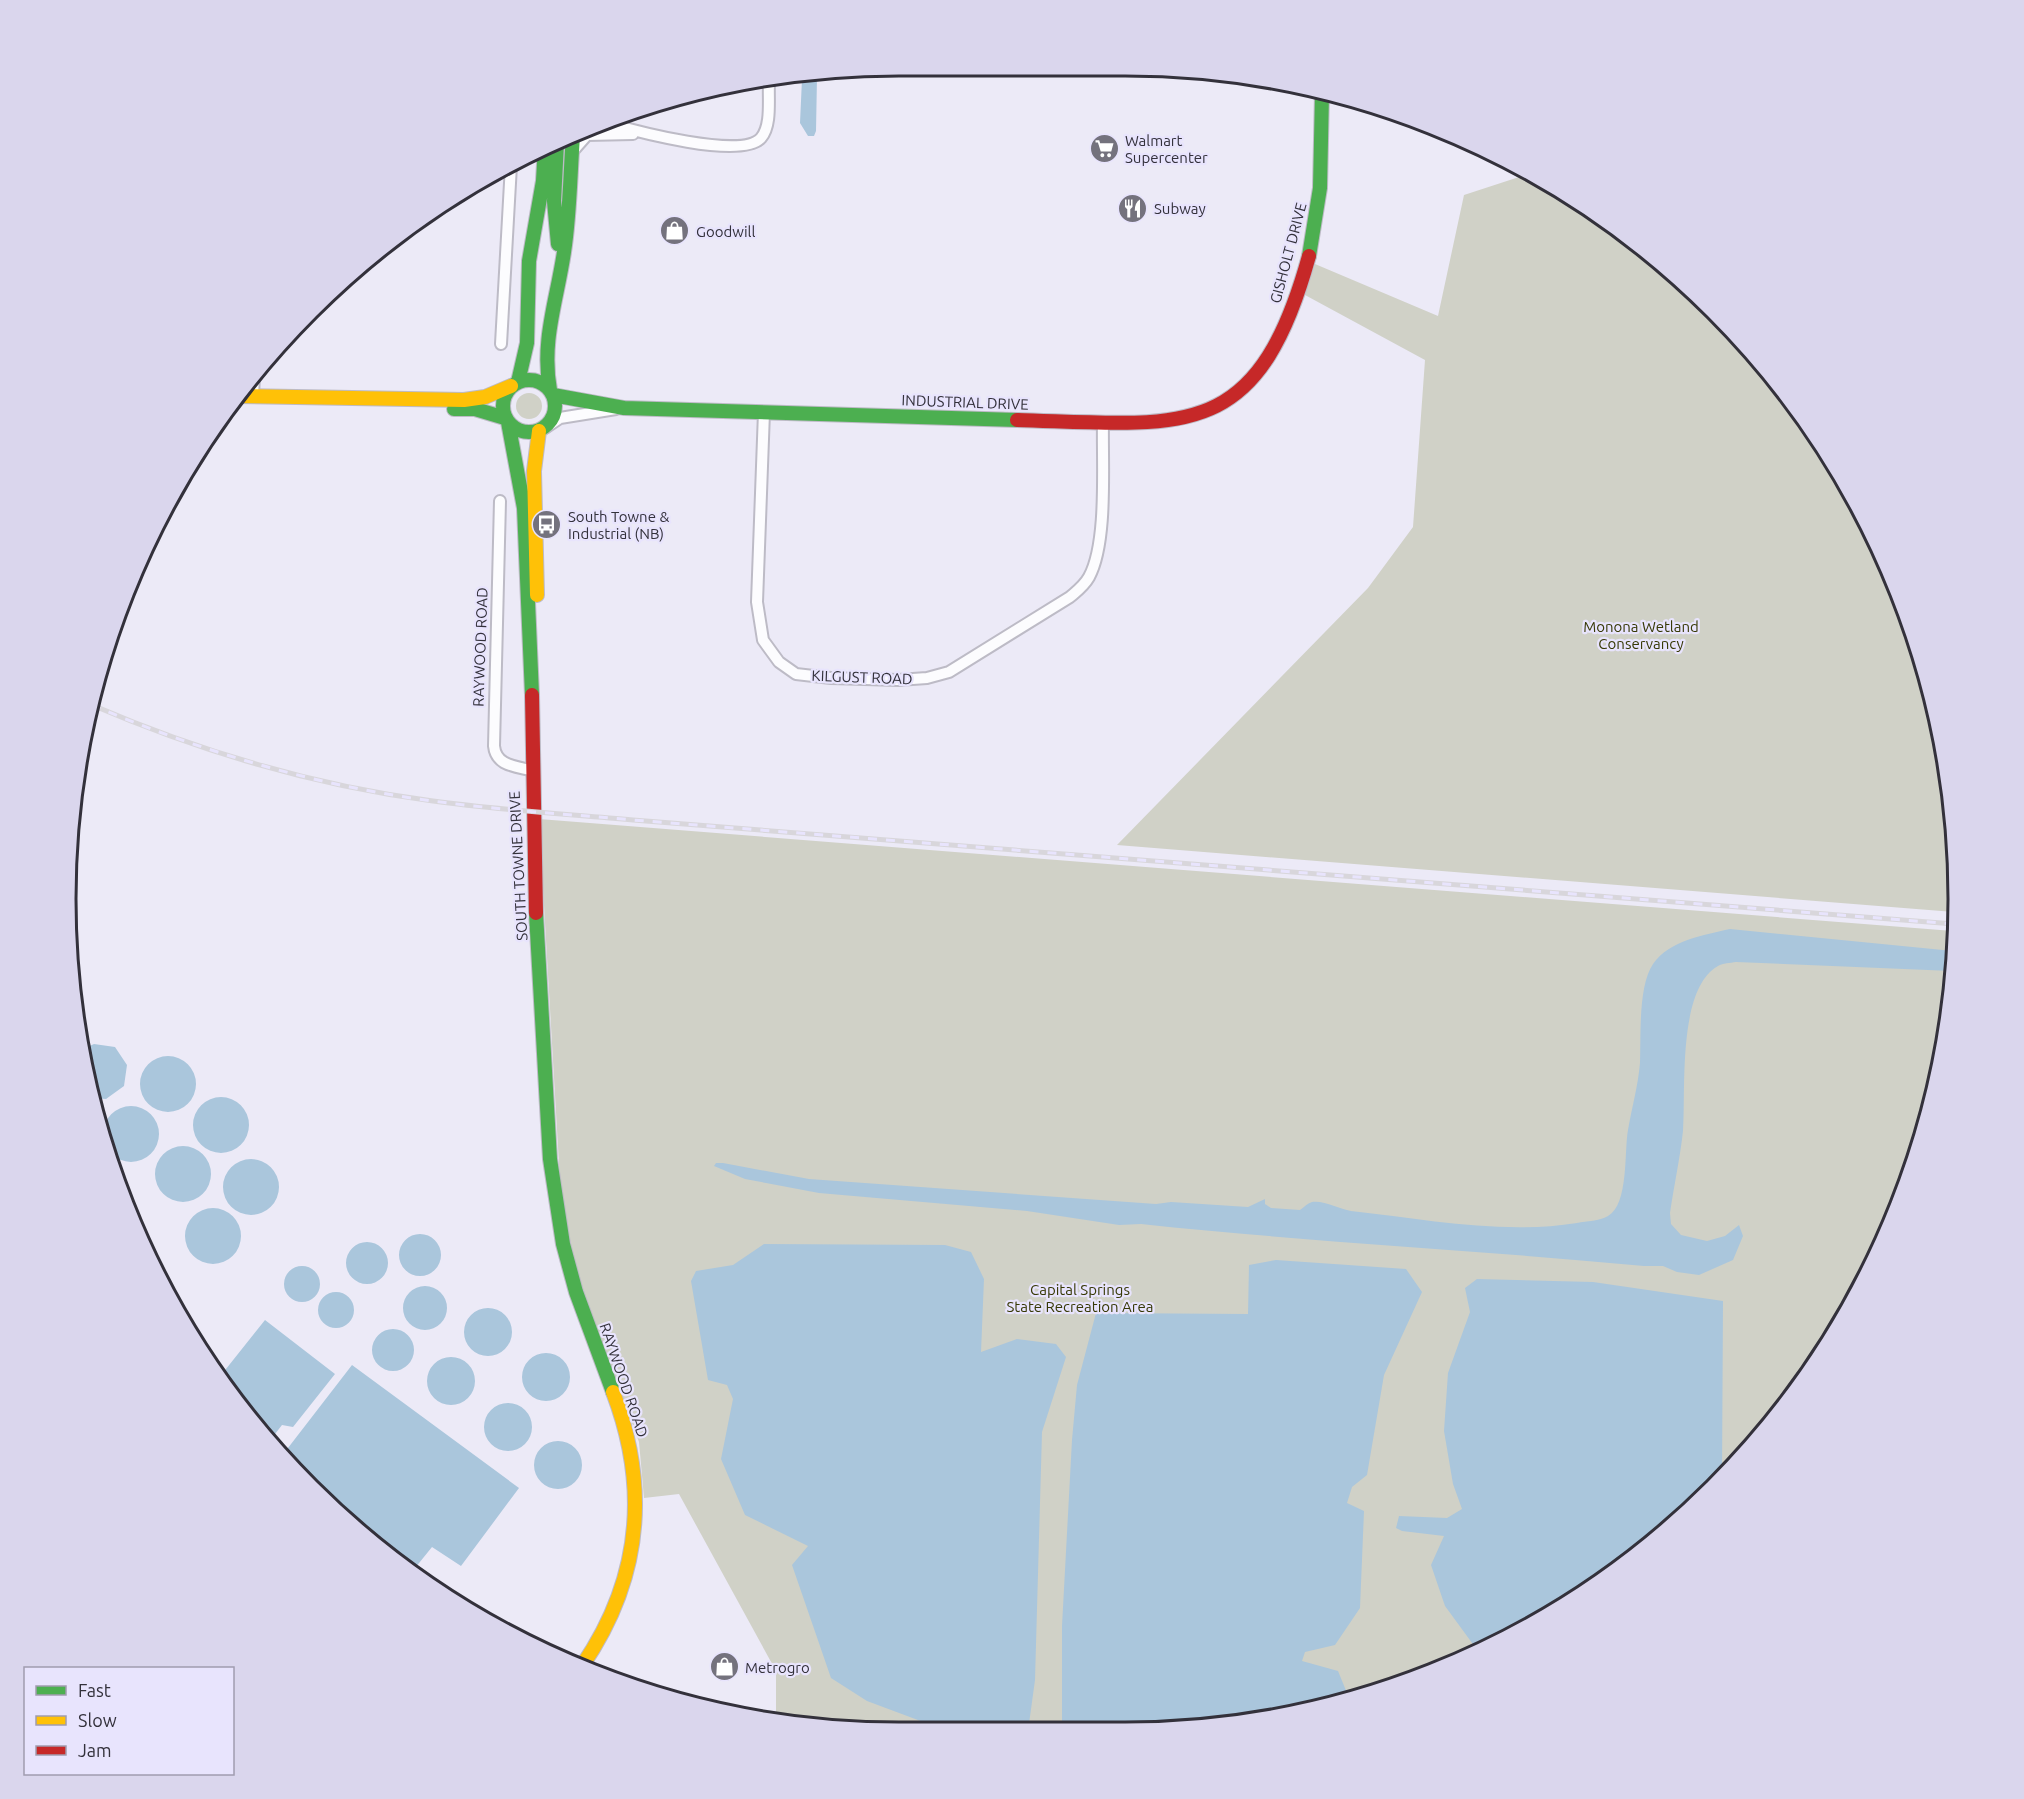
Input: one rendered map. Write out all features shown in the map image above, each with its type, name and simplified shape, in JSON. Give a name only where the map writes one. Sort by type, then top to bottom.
[{"type":"street","points":[[618,126],[645,134],[719,145],[751,145],[762,138],[766,129],[769,88]]},
{"type":"street","name":"GISHOLT DRIVE","points":[[1274,346],[1287,322],[1312,240],[1319,202],[1322,101]]},
{"type":"street","points":[[596,135],[645,134]]},
{"type":"street","points":[[572,153],[583,140]]},
{"type":"street","points":[[404,400],[425,408],[476,410],[506,420],[523,432],[542,429],[555,409],[544,367],[544,350],[562,268],[572,144]]},
{"type":"street","points":[[557,151],[555,210],[562,268]]},
{"type":"street","points":[[506,420],[502,405],[515,384],[527,343],[529,261],[545,157]]},
{"type":"street","points":[[501,344],[510,175]]},
{"type":"street","name":"INDUSTRIAL DRIVE","points":[[551,393],[624,408],[1162,423],[1206,412],[1241,391],[1256,374],[1274,346]]},
{"type":"street","points":[[248,397],[464,400],[485,397],[515,384],[535,380],[551,393]]},
{"type":"street","points":[[253,390],[253,397]]},
{"type":"street","name":"INDUSTRIAL DRIVE","points":[[542,429],[560,418],[624,408]]},
{"type":"street","name":"KILGUST ROAD","points":[[764,412],[757,602],[762,640],[779,662],[796,674],[831,678],[897,680],[927,678],[949,672],[1070,597],[1084,585],[1094,567],[1098,549],[1104,422]]},
{"type":"street","name":"SOUTH TOWNE DRIVE","points":[[506,420],[524,508],[531,634],[530,770],[547,1096]]},
{"type":"street","name":"SOUTH TOWNE DRIVE","points":[[531,634],[540,561],[533,456],[542,429]]},
{"type":"street","name":"RAYWOOD ROAD","points":[[500,501],[494,746],[498,759],[504,764],[530,770]]},
{"type":"street","name":"RAYWOOD ROAD","points":[[547,1096],[550,1159],[563,1244],[576,1292],[623,1418],[636,1484],[633,1551],[623,1587],[599,1641],[586,1660]]},
{"type":"green space","name":"Monona Wetland Conservancy","points":[[1518,177],[1582,215],[1667,281],[1706,318],[1743,357],[1809,442],[1863,535],[1904,635],[1932,739],[1946,846],[1948,911],[1117,845],[1368,588],[1413,527],[1425,360],[1305,295],[1315,264],[1438,316],[1464,195]]},
{"type":"green space","points":[[529,393],[538,397],[542,406],[538,415],[529,419],[520,415],[516,406],[520,397]]},
{"type":"green space","name":"Capital Springs State Recreation Area","points":[[539,819],[1947,931],[1940,1007],[1932,1060],[1904,1164],[1885,1214],[1863,1264],[1809,1357],[1743,1442],[1667,1518],[1626,1552],[1582,1584],[1536,1612],[1489,1638],[1389,1679],[1285,1707],[1178,1721],[1124,1722],[846,1721],[776,1713],[776,1671],[679,1494],[644,1498],[639,1442],[573,1258],[560,1181]]},
{"type":"water","points":[[817,81],[814,136],[808,136],[800,123],[802,83]]},
{"type":"water","points":[[1730,929],[1946,950],[1944,971],[1736,962],[1718,966],[1705,978],[1696,996],[1686,1042],[1683,1131],[1670,1213],[1671,1224],[1681,1235],[1707,1241],[1725,1236],[1739,1225],[1743,1236],[1733,1260],[1699,1275],[1677,1272],[1663,1266],[1141,1224],[1119,1225],[1027,1211],[819,1193],[745,1179],[714,1166],[716,1163],[723,1163],[809,1179],[1156,1204],[1171,1202],[1248,1207],[1265,1199],[1265,1204],[1271,1208],[1300,1210],[1309,1203],[1317,1202],[1351,1211],[1492,1227],[1549,1226],[1597,1220],[1608,1216],[1615,1210],[1623,1189],[1628,1130],[1640,1063],[1643,998],[1648,974],[1653,964],[1669,949],[1699,936]]},
{"type":"water","points":[[94,1044],[115,1047],[127,1065],[124,1086],[106,1099],[101,1099],[90,1046]]},
{"type":"water","points":[[168,1056],[179,1058],[188,1064],[194,1073],[196,1084],[194,1095],[188,1104],[179,1110],[168,1112],[157,1110],[148,1104],[142,1095],[140,1084],[142,1073],[148,1064],[157,1058]]},
{"type":"water","points":[[221,1097],[232,1099],[241,1105],[247,1114],[249,1125],[247,1136],[241,1145],[232,1151],[221,1153],[210,1151],[201,1145],[195,1136],[193,1125],[195,1114],[201,1105],[210,1099]]},
{"type":"water","points":[[131,1106],[142,1108],[151,1114],[158,1129],[157,1145],[151,1154],[142,1160],[131,1162],[120,1160],[107,1120],[120,1108]]},
{"type":"water","points":[[183,1146],[194,1148],[203,1154],[209,1163],[211,1174],[209,1185],[203,1194],[194,1200],[183,1202],[172,1200],[163,1194],[157,1185],[155,1174],[157,1163],[163,1154],[172,1148]]},
{"type":"water","points":[[251,1159],[262,1161],[271,1167],[277,1176],[279,1187],[277,1198],[271,1207],[262,1213],[251,1215],[240,1213],[231,1207],[225,1198],[223,1187],[225,1176],[231,1167],[240,1161]]},
{"type":"water","points":[[213,1208],[224,1210],[233,1216],[239,1225],[241,1236],[239,1247],[233,1256],[224,1262],[213,1264],[202,1262],[193,1256],[187,1247],[185,1236],[187,1225],[193,1216],[202,1210]]},
{"type":"water","points":[[420,1234],[428,1235],[435,1240],[440,1247],[440,1263],[435,1270],[428,1275],[420,1276],[412,1275],[405,1270],[400,1263],[399,1255],[400,1247],[405,1240],[412,1235]]},
{"type":"water","points":[[367,1242],[375,1243],[382,1248],[387,1255],[387,1271],[382,1278],[375,1283],[367,1284],[359,1283],[352,1278],[347,1271],[346,1263],[347,1255],[352,1248],[359,1243]]},
{"type":"water","points":[[764,1244],[945,1245],[971,1252],[984,1279],[981,1352],[1017,1339],[1056,1344],[1066,1357],[1042,1432],[1035,1680],[1029,1722],[923,1722],[867,1701],[831,1678],[792,1565],[808,1546],[745,1515],[721,1459],[733,1399],[727,1385],[708,1380],[691,1281],[696,1271],[733,1265]]},
{"type":"water","points":[[1276,1260],[1406,1269],[1422,1292],[1384,1375],[1367,1475],[1352,1487],[1347,1503],[1364,1511],[1360,1608],[1335,1645],[1305,1652],[1302,1661],[1338,1671],[1346,1692],[1285,1707],[1178,1721],[1062,1722],[1062,1626],[1072,1440],[1077,1385],[1096,1313],[1248,1314],[1249,1265]]},
{"type":"water","points":[[302,1266],[315,1271],[320,1284],[315,1297],[302,1302],[289,1297],[284,1284],[289,1271]]},
{"type":"water","points":[[1477,1279],[1593,1282],[1723,1301],[1722,1464],[1667,1518],[1582,1584],[1536,1612],[1473,1645],[1445,1606],[1431,1565],[1444,1536],[1402,1531],[1396,1528],[1399,1516],[1447,1518],[1462,1509],[1453,1484],[1444,1431],[1448,1373],[1470,1312],[1465,1288]]},
{"type":"water","points":[[425,1286],[440,1293],[447,1308],[440,1323],[425,1330],[410,1323],[403,1308],[410,1293]]},
{"type":"water","points":[[336,1292],[349,1297],[354,1310],[349,1323],[336,1328],[323,1323],[318,1310],[323,1297]]},
{"type":"water","points":[[483,1308],[493,1308],[505,1315],[512,1327],[512,1337],[505,1349],[493,1356],[483,1356],[468,1345],[464,1337],[464,1327],[475,1312]]},
{"type":"water","points":[[265,1320],[335,1374],[293,1427],[282,1425],[275,1434],[225,1370]]},
{"type":"water","points":[[393,1329],[401,1330],[408,1335],[413,1342],[413,1358],[408,1365],[401,1370],[393,1371],[385,1370],[378,1365],[373,1358],[372,1350],[373,1342],[378,1335],[385,1330]]},
{"type":"water","points":[[541,1353],[551,1353],[563,1360],[570,1372],[570,1382],[563,1394],[551,1401],[541,1401],[526,1390],[522,1382],[522,1372],[533,1357]]},
{"type":"water","points":[[446,1357],[456,1357],[468,1364],[475,1376],[475,1386],[468,1398],[456,1405],[446,1405],[431,1394],[427,1386],[427,1376],[438,1361]]},
{"type":"water","points":[[352,1365],[519,1488],[461,1566],[432,1547],[417,1566],[357,1518],[287,1449]]},
{"type":"water","points":[[503,1403],[513,1403],[525,1410],[532,1422],[532,1432],[525,1444],[513,1451],[503,1451],[488,1440],[484,1432],[484,1422],[495,1407]]},
{"type":"water","points":[[553,1441],[563,1441],[575,1448],[582,1460],[582,1470],[575,1482],[563,1489],[553,1489],[538,1478],[534,1470],[534,1460],[545,1445]]},
{"type":"railway","points":[[100,708],[216,752],[259,765],[346,786],[458,804],[633,820],[1947,923]]},
{"type":"traffic: fast","points":[[1309,256],[1320,188],[1322,101]]},
{"type":"traffic: fast","points":[[550,390],[547,355],[566,238],[573,144]]},
{"type":"traffic: fast","points":[[557,152],[554,201],[558,244]]},
{"type":"traffic: fast","points":[[518,382],[527,343],[529,261],[543,181],[544,157]]},
{"type":"traffic: fast","points":[[524,380],[534,380],[548,387],[555,406],[548,425],[534,432],[524,432],[514,428],[507,421],[503,411],[503,401],[507,391],[514,384],[524,380]]},
{"type":"traffic: fast","points":[[553,395],[624,408],[1017,420]]},
{"type":"traffic: fast","points":[[454,409],[475,409],[505,418]]},
{"type":"traffic: fast","points":[[508,422],[524,508],[532,695]]},
{"type":"traffic: fast","points":[[536,913],[550,1159],[563,1244],[576,1292],[613,1392]]},
{"type":"traffic: slow","points":[[248,396],[464,400],[485,397],[511,386]]},
{"type":"traffic: slow","points":[[537,595],[534,471],[539,431]]},
{"type":"traffic: slow","points":[[586,1660],[602,1634],[617,1601],[634,1533],[635,1499],[632,1464],[625,1428],[613,1392]]},
{"type":"traffic: jam","points":[[1017,420],[1126,423],[1169,420],[1206,410],[1238,392],[1265,362],[1288,317],[1309,256]]},
{"type":"traffic: jam","points":[[532,695],[536,913]]},
{"type":"place","name":"Walmart Supercenter","points":[[1104,149]]},
{"type":"place","name":"Subway","points":[[1133,208]]},
{"type":"place","name":"Goodwill","points":[[675,231]]},
{"type":"place","name":"South Towne & Industrial (NB)","points":[[547,525]]},
{"type":"place","name":"Metrogro","points":[[724,1667]]}]
